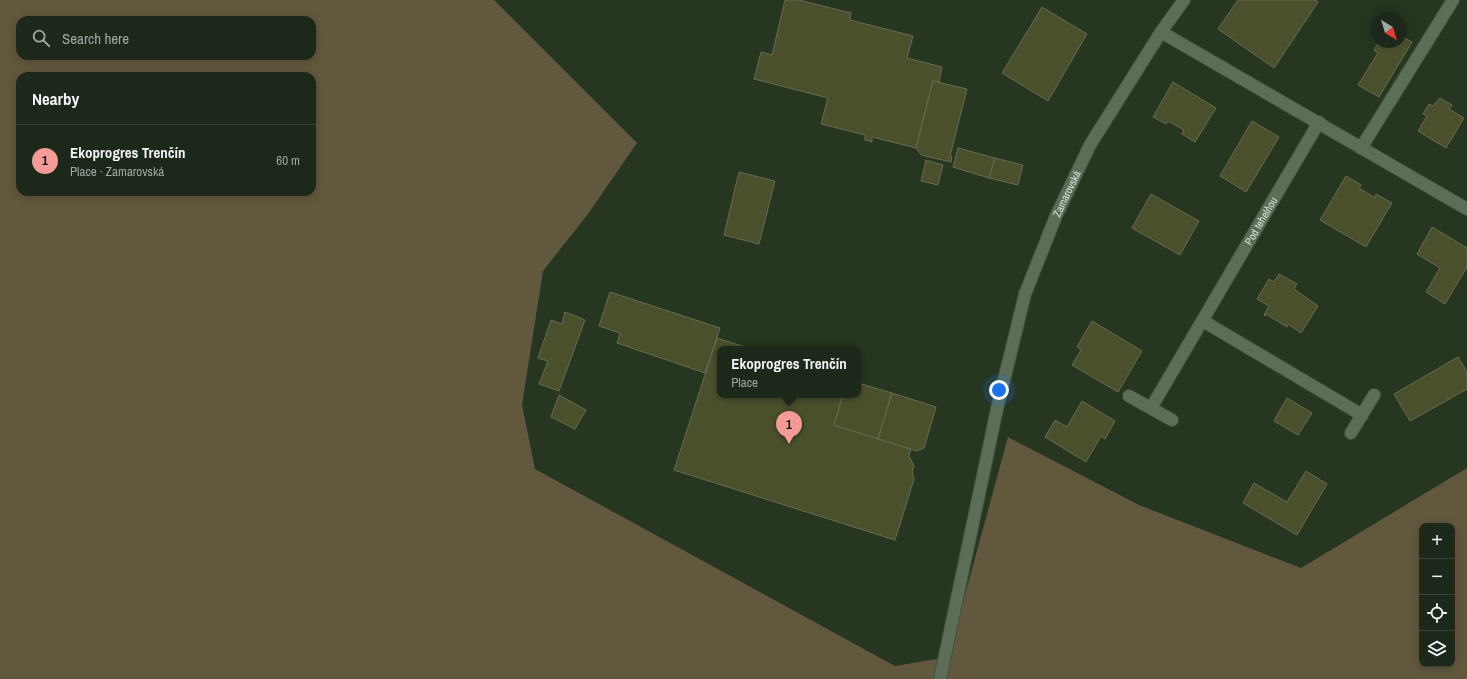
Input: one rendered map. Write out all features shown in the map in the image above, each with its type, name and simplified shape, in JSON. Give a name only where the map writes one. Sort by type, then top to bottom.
[{"type":"street","name":"Zamarovská","points":[[940,679],[997,409],[1025,294],[1056,216],[1090,145],[1161,32],[1184,0]]},
{"type":"street","points":[[1361,148],[1453,0]]},
{"type":"street","points":[[1161,32],[1319,122],[1467,209]]},
{"type":"street","name":"Pod tehelňou","points":[[1151,408],[1319,122]]},
{"type":"street","points":[[1203,320],[1362,415]]},
{"type":"street","points":[[1351,434],[1374,395]]},
{"type":"street","points":[[1129,396],[1172,420]]},
{"type":"shaded area","points":[[0,0],[494,0],[637,143],[588,214],[543,271],[522,405],[535,469],[895,666],[948,657],[1008,437],[1139,505],[1301,568],[1467,468],[1467,679],[0,679]]},
{"type":"building","points":[[785,0],[799,0],[851,13],[850,20],[913,36],[907,58],[942,67],[939,82],[933,81],[916,148],[872,137],[872,142],[865,140],[865,135],[821,124],[828,98],[754,79],[761,52],[772,55]]},
{"type":"building","points":[[1238,0],[1315,0],[1318,2],[1274,68],[1218,29]]},
{"type":"building","points":[[1042,7],[1087,34],[1048,101],[1002,73]]},
{"type":"building","points":[[1407,39],[1412,42],[1379,97],[1358,85],[1378,53],[1374,50],[1375,48],[1407,48]]},
{"type":"building","points":[[933,81],[967,89],[950,156],[952,157],[951,162],[921,155],[916,148]]},
{"type":"building","points":[[1173,82],[1216,108],[1195,142],[1182,134],[1184,130],[1168,121],[1166,124],[1153,117]]},
{"type":"building","points":[[1440,98],[1452,105],[1449,109],[1464,118],[1446,148],[1418,131],[1427,116],[1423,114],[1429,104],[1433,106]]},
{"type":"building","points":[[1252,121],[1279,137],[1246,192],[1220,176]]},
{"type":"building","points":[[958,148],[995,158],[989,178],[953,167]]},
{"type":"building","points":[[995,158],[1023,165],[1018,185],[989,178]]},
{"type":"building","points":[[926,160],[943,165],[938,185],[921,181]]},
{"type":"building","points":[[739,172],[775,181],[759,244],[724,235]]},
{"type":"building","points":[[1346,176],[1361,185],[1359,188],[1375,198],[1376,194],[1392,203],[1366,247],[1320,220]]},
{"type":"building","points":[[1151,194],[1199,221],[1180,255],[1132,228]]},
{"type":"building","points":[[1432,227],[1467,248],[1467,267],[1445,304],[1426,292],[1440,268],[1417,254]]},
{"type":"building","points":[[1279,274],[1297,284],[1294,289],[1318,306],[1301,333],[1288,324],[1287,327],[1266,314],[1265,316],[1264,315],[1269,306],[1257,299],[1269,279],[1274,282]]},
{"type":"building","points":[[610,292],[720,328],[705,373],[617,343],[620,333],[599,326]]},
{"type":"building","points":[[565,312],[585,320],[559,391],[539,384],[548,361],[538,358],[551,320],[562,324]]},
{"type":"building","points":[[1092,321],[1142,351],[1118,392],[1072,365],[1081,350],[1077,347]]},
{"type":"building","points":[[717,338],[742,346],[717,346],[717,398],[842,398],[834,425],[911,449],[909,456],[914,466],[912,472],[914,479],[895,540],[674,470]]},
{"type":"building","points":[[1458,357],[1467,372],[1467,389],[1410,421],[1394,394]]},
{"type":"building","points":[[861,384],[892,393],[878,439],[834,425],[842,398],[861,398]]},
{"type":"building","points":[[892,393],[936,407],[924,448],[917,451],[878,439]]},
{"type":"building","points":[[559,395],[586,410],[575,429],[551,417]]},
{"type":"building","points":[[1287,398],[1312,413],[1298,435],[1274,421]]},
{"type":"building","points":[[1082,401],[1115,421],[1105,439],[1101,436],[1086,462],[1045,437],[1055,420],[1067,427]]},
{"type":"building","points":[[1306,471],[1327,484],[1297,535],[1243,503],[1254,483],[1287,502]]},
{"type":"place","name":"Ekoprogres Trenčín","points":[[789,444]]}]
